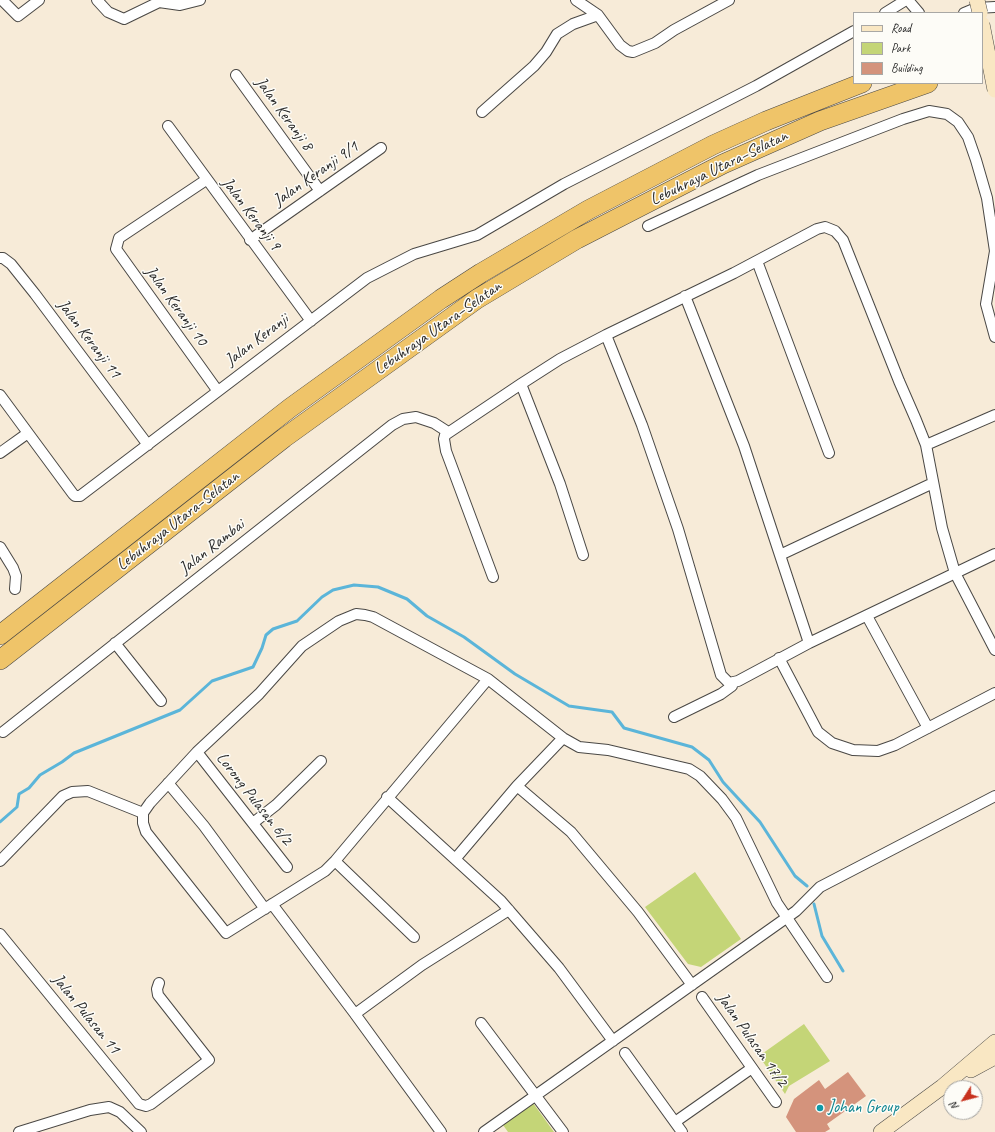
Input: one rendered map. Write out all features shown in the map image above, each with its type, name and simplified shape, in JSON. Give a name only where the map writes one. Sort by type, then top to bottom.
[{"type":"highway","points":[[983,45],[995,42]]},
{"type":"highway","points":[[983,66],[995,63]]},
{"type":"highway","name":"Lebuhraya Utara–Selatan","points":[[0,635],[290,408],[441,299],[481,273],[588,210],[713,145],[766,121],[859,84]]},
{"type":"highway","name":"Lebuhraya Utara–Selatan","points":[[0,660],[290,434],[477,299],[577,239],[730,160],[820,120],[925,84]]},
{"type":"main road","points":[[977,0],[980,12]]},
{"type":"main road","points":[[983,29],[995,90]]},
{"type":"main road","points":[[951,1080],[995,1042]]},
{"type":"main road","points":[[955,1080],[995,1057]]},
{"type":"main road","points":[[881,1132],[943,1087]]},
{"type":"street","points":[[2,0],[18,16],[40,0]]},
{"type":"street","points":[[97,0],[108,12],[124,19],[158,1],[180,5],[200,0]]},
{"type":"street","points":[[576,0],[598,15],[620,45],[632,52],[655,43],[674,30],[729,0]]},
{"type":"street","points":[[887,12],[907,0],[918,12]]},
{"type":"street","points":[[966,12],[976,8],[995,7]]},
{"type":"street","points":[[482,112],[534,66],[546,52],[557,34],[574,24],[598,15]]},
{"type":"street","name":"Jalan Keranji","points":[[28,433],[73,494],[75,496],[80,496],[148,445],[217,390],[368,278],[390,265],[414,254],[477,235],[564,184],[756,86],[853,32]]},
{"type":"street","name":"Jalan Keranji 8","points":[[236,76],[320,191]]},
{"type":"street","points":[[648,226],[758,175],[903,119],[929,111],[947,114],[958,122],[968,137],[987,198],[995,251],[986,304],[995,338]]},
{"type":"street","name":"Jalan Keranji 9","points":[[168,126],[206,180],[311,321]]},
{"type":"street","name":"Jalan Keranji 9/1","points":[[250,240],[381,148]]},
{"type":"street","name":"Jalan Keranji 10","points":[[206,180],[119,238],[116,245],[118,252],[217,390]]},
{"type":"street","points":[[493,577],[446,451],[444,439],[448,432],[521,384],[606,335],[757,261],[817,228],[830,228],[840,235],[926,445],[933,483],[955,573],[995,650]]},
{"type":"street","name":"Jalan Keranji 11","points":[[0,258],[3,258],[11,264],[27,284],[148,445]]},
{"type":"street","points":[[757,261],[829,453]]},
{"type":"street","points":[[685,296],[744,446],[809,643]]},
{"type":"street","points":[[606,335],[642,425],[675,521],[721,676],[732,686],[721,694],[674,717]]},
{"type":"street","points":[[521,384],[560,484],[583,555]]},
{"type":"street","points":[[0,395],[28,433],[0,453]]},
{"type":"street","points":[[926,445],[995,415]]},
{"type":"street","name":"Jalan Rambai","points":[[3,732],[392,425],[404,419],[416,417],[434,424],[448,432]]},
{"type":"street","points":[[780,554],[933,483]]},
{"type":"street","points":[[0,547],[13,568],[16,576],[15,589]]},
{"type":"street","points":[[729,683],[738,681],[809,643],[995,554]]},
{"type":"street","points":[[488,679],[387,797],[336,861],[325,871],[226,933],[146,832],[143,823],[143,812],[197,752],[259,694],[302,646],[339,621],[356,614],[373,617],[488,679],[563,738],[579,747],[608,750],[674,766],[688,770],[700,776],[722,799],[736,818],[777,904],[826,977]]},
{"type":"street","points":[[867,616],[928,728]]},
{"type":"street","points":[[115,643],[161,701]]},
{"type":"street","points":[[779,658],[818,732],[832,743],[853,750],[878,751],[894,745],[995,693]]},
{"type":"street","points":[[456,858],[517,786],[563,738]]},
{"type":"street","name":"Lorong Pulasan 6/2","points":[[197,752],[287,867]]},
{"type":"street","points":[[253,823],[276,805],[321,761]]},
{"type":"street","points":[[168,783],[355,1014],[441,1132]]},
{"type":"street","points":[[517,786],[571,832],[638,912],[692,985]]},
{"type":"street","points":[[0,861],[63,796],[72,792],[88,791],[143,812]]},
{"type":"street","points":[[484,1132],[796,911],[812,894],[833,880],[995,796]]},
{"type":"street","points":[[387,797],[456,858],[509,910],[559,968],[612,1041]]},
{"type":"street","points":[[336,861],[414,937]]},
{"type":"street","points":[[355,1014],[422,965],[509,910]]},
{"type":"street","name":"Jalan Pulasan 11","points":[[0,934],[139,1104],[146,1106],[151,1104],[209,1060],[158,995],[157,989],[159,983]]},
{"type":"street","name":"Jalan Pulasan 17/2","points":[[702,997],[776,1102]]},
{"type":"street","points":[[481,1023],[563,1132]]},
{"type":"street","points":[[625,1053],[682,1132]]},
{"type":"street","points":[[675,1122],[752,1068]]},
{"type":"street","points":[[18,1132],[90,1110],[109,1107],[120,1112],[141,1132]]},
{"type":"green space","points":[[695,872],[741,939],[701,967],[688,964],[645,907]]},
{"type":"green space","points":[[804,1024],[830,1061],[789,1086],[785,1094],[759,1056]]},
{"type":"green space","points":[[533,1103],[554,1132],[508,1132],[503,1125]]},
{"type":"building","name":"Johan Group","points":[[848,1072],[866,1096],[827,1124],[830,1129],[825,1132],[796,1132],[786,1117],[794,1099],[819,1080],[825,1089]]},
{"type":"waterway","points":[[0,822],[17,807],[19,794],[29,788],[40,775],[74,753],[180,710],[212,681],[253,667],[266,635],[273,629],[297,621],[322,597],[333,590],[354,585],[378,587],[407,599],[427,616],[464,637],[515,674],[569,706],[612,712],[624,728],[692,747],[709,760],[723,782],[760,822],[795,876],[807,886]]},
{"type":"waterway","points":[[814,904],[822,936],[843,971]]},
{"type":"place","name":"Johan Group","points":[[820,1108]]}]
